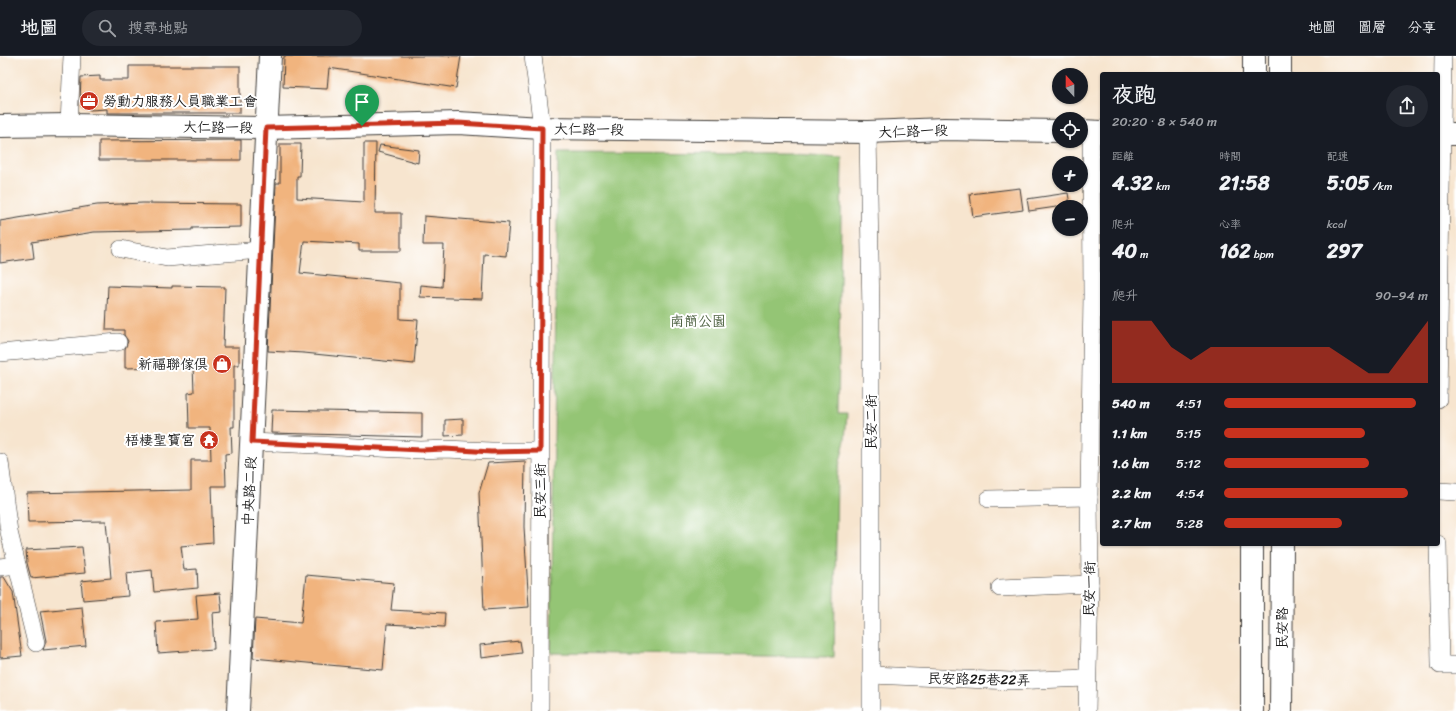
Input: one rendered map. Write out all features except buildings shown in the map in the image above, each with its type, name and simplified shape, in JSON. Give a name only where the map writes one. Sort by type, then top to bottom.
[{"type":"street","points":[[69,125],[72,56]]},
{"type":"street","name":"中央路二段","points":[[238,711],[270,56]]},
{"type":"street","points":[[533,56],[542,128]]},
{"type":"street","points":[[1254,56],[1254,72]]},
{"type":"street","points":[[1280,56],[1280,72]]},
{"type":"street","points":[[1440,323],[1445,134],[1443,56]]},
{"type":"street","name":"大仁路一段","points":[[0,126],[69,125],[266,128],[458,123],[542,128],[868,132],[944,129],[1052,131]]},
{"type":"street","name":"民安三街","points":[[540,711],[542,128]]},
{"type":"street","name":"民安一街","points":[[1087,711],[1090,584],[1089,497],[1092,294],[1091,131]]},
{"type":"street","name":"民安二街","points":[[868,132],[871,316],[871,711]]},
{"type":"street","points":[[121,249],[167,258],[260,250]]},
{"type":"street","points":[[0,353],[118,342]]},
{"type":"street","points":[[252,442],[421,450],[445,449],[491,452],[540,451]]},
{"type":"street","points":[[0,468],[9,532],[36,643]]},
{"type":"street","points":[[1440,491],[1456,492]]},
{"type":"street","points":[[989,499],[1089,497]]},
{"type":"street","points":[[1252,546],[1252,711]]},
{"type":"street","name":"民安路","points":[[1282,546],[1282,711]]},
{"type":"street","points":[[1438,546],[1440,664],[1456,665]]},
{"type":"street","points":[[0,567],[17,565]]},
{"type":"street","points":[[1000,588],[1090,584]]},
{"type":"street","name":"民安路25巷22弄","points":[[871,675],[1011,681],[1087,678]]},
{"type":"green space","name":"南簡公園","points":[[558,153],[793,154],[842,157],[838,414],[847,414],[845,440],[837,475],[834,657],[551,653]]},
{"type":"place","name":"勞動力服務人員職業工會","points":[[89,101]]},
{"type":"place","name":"新福聯傢俱","points":[[222,364]]},
{"type":"place","name":"梧棲聖寶宮","points":[[209,440]]},
{"type":"route","points":[[458,123],[542,128],[540,451],[491,452],[445,449],[421,450],[252,442],[266,128],[362,126],[458,123]]}]
